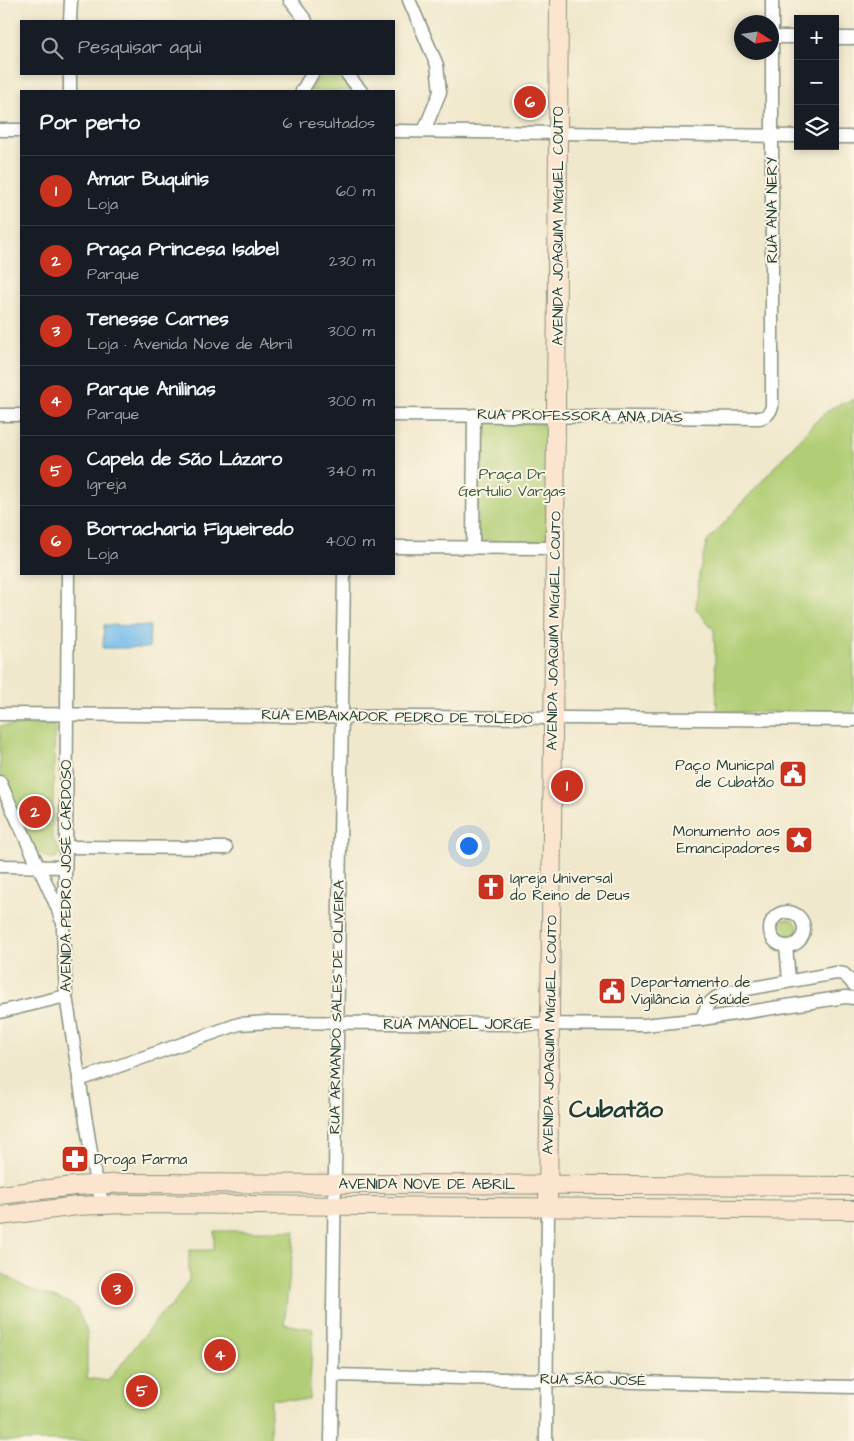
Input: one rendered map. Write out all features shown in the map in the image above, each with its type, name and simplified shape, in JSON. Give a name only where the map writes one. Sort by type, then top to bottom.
[{"type":"main road","name":"AVENIDA JOAQUIM MIGUEL COUTO","points":[[548,1207],[559,0]]},
{"type":"main road","name":"AVENIDA NOVE DE ABRIL","points":[[0,1195],[96,1184],[854,1186]]},
{"type":"main road","name":"AVENIDA NOVE DE ABRIL","points":[[0,1216],[77,1206],[104,1205],[854,1210]]},
{"type":"street","points":[[70,20],[71,0]]},
{"type":"street","points":[[290,0],[305,20]]},
{"type":"street","points":[[408,0],[437,65],[440,92],[424,131]]},
{"type":"street","name":"RUA ANA NERY","points":[[772,0],[772,15]]},
{"type":"street","points":[[779,37],[794,37]]},
{"type":"street","points":[[839,38],[854,38]]},
{"type":"street","name":"RUA ANA NERY","points":[[765,417],[770,413],[772,407],[772,60]]},
{"type":"street","points":[[70,75],[70,90]]},
{"type":"street","points":[[303,90],[311,75]]},
{"type":"street","points":[[348,75],[360,90]]},
{"type":"street","points":[[0,130],[20,130]]},
{"type":"street","points":[[395,131],[794,136]]},
{"type":"street","points":[[839,137],[854,137]]},
{"type":"street","points":[[0,416],[20,415]]},
{"type":"street","name":"RUA PROFESSORA ANA DIAS","points":[[395,415],[765,417]]},
{"type":"street","points":[[473,548],[474,415]]},
{"type":"street","points":[[395,547],[555,548]]},
{"type":"street","name":"AVENIDA PEDRO JOSÉ CARDOSO","points":[[68,575],[66,848],[63,929],[66,996],[96,1184],[104,1205]]},
{"type":"street","name":"RUA ARMANDO SALES DE OLIVEIRA","points":[[331,1441],[344,575]]},
{"type":"street","name":"RUA EMBAIXADOR PEDRO DE TOLEDO","points":[[0,714],[854,720]]},
{"type":"street","points":[[0,782],[57,907],[63,929]]},
{"type":"street","points":[[66,848],[226,848]]},
{"type":"street","points":[[0,866],[65,867]]},
{"type":"street","points":[[786,946],[790,980]]},
{"type":"street","points":[[702,1019],[705,1008],[712,999],[725,993],[836,973],[844,974],[854,985]]},
{"type":"street","name":"RUA MANOEL JORGE","points":[[79,1080],[239,1024],[268,1022],[644,1025],[702,1019],[851,995]]},
{"type":"street","points":[[0,1012],[66,996]]},
{"type":"street","name":"AVENIDA JOAQUIM MIGUEL COUTO","points":[[546,1441],[548,1207]]},
{"type":"street","name":"RUA SÃO JOSÉ","points":[[332,1375],[854,1387]]},
{"type":"green space","points":[[319,75],[340,75],[351,90],[311,90]]},
{"type":"green space","points":[[854,399],[854,712],[717,712],[714,630],[696,609],[699,574],[707,542],[814,423],[831,408]]},
{"type":"green space","name":"Praça Dr Gertulio Vargas","points":[[478,422],[546,424],[547,542],[478,541]]},
{"type":"green space","points":[[49,724],[55,727],[52,837],[58,845],[59,854],[55,859],[48,859],[40,853],[36,854],[0,776],[0,726]]},
{"type":"green space","points":[[788,919],[795,922],[798,929],[795,936],[788,939],[781,936],[778,929],[781,922]]},
{"type":"green space","points":[[214,1231],[295,1231],[284,1324],[313,1329],[309,1400],[271,1399],[270,1441],[0,1441],[0,1272],[27,1288],[70,1303],[77,1309],[87,1332],[87,1378],[108,1381],[161,1314],[172,1306],[189,1280],[189,1250],[214,1250]]},
{"type":"water","points":[[104,625],[150,626],[149,648],[103,648]]},
{"type":"place","name":"Borracharia Figueiredo","points":[[530,102]]},
{"type":"place","name":"Paço Municpal de Cubatão","points":[[793,774]]},
{"type":"place","name":"Amar Buquínis","points":[[567,786]]},
{"type":"place","name":"Praça Princesa Isabel","points":[[35,812]]},
{"type":"place","name":"Monumento aos Emancipadores","points":[[799,840]]},
{"type":"place","name":"Igreja Universal do Reino de Deus","points":[[491,887]]},
{"type":"place","name":"Departamento de Vigilância à Saúde","points":[[612,991]]},
{"type":"place","name":"Droga Farma","points":[[75,1159]]},
{"type":"place","name":"Tenesse Carnes","points":[[117,1289]]},
{"type":"place","name":"Parque Anilinas","points":[[220,1355]]},
{"type":"place","name":"Capela de São Lázaro","points":[[142,1391]]},
{"type":"district","name":"Cubatão","points":[[616,1109]]}]
